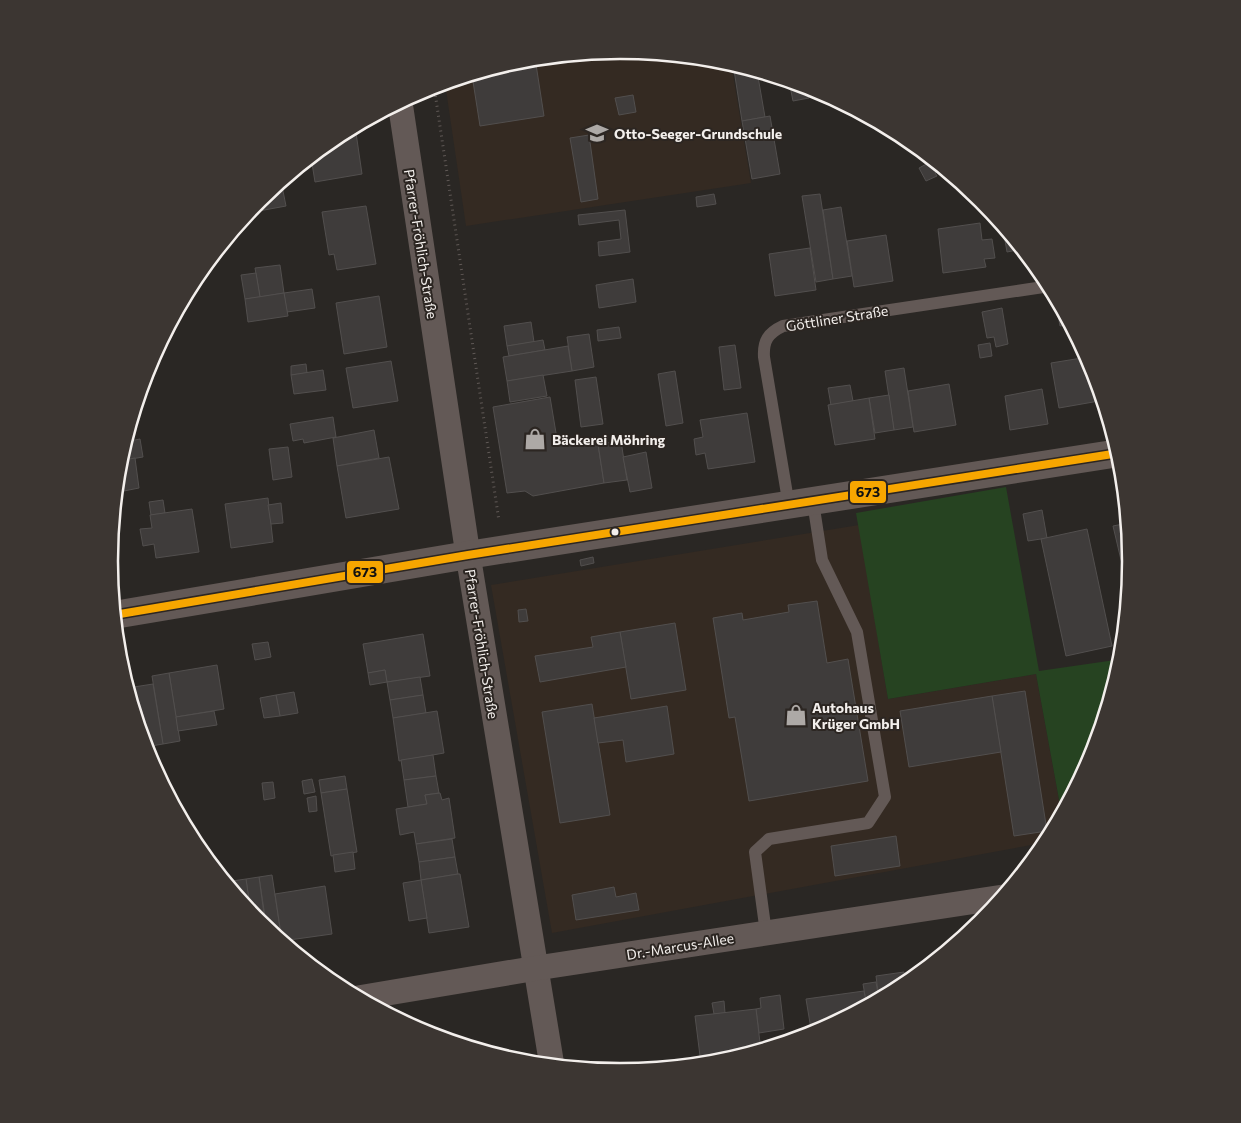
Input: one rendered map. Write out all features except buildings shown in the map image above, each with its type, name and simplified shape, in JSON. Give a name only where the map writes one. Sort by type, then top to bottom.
[{"type":"street","name":"Pfarrer-Fröhlich-Straße","points":[[401,110],[468,555],[516,856],[537,968],[551,1059]]},
{"type":"street","points":[[121,614],[468,555],[1112,454]]},
{"type":"street","name":"Dr.-Marcus-Allee","points":[[368,996],[537,968],[993,899]]},
{"type":"lane","name":"Göttliner Straße","points":[[801,504],[764,357],[764,346],[773,330],[783,326],[1042,287]]},
{"type":"lane","points":[[766,933],[755,852],[769,839],[868,824],[885,797],[858,632],[822,560],[801,504]]},
{"type":"path","points":[[435,94],[499,523]]},
{"type":"shaded area","name":"Otto-Seeger-Grundschule","points":[[588,60],[653,60],[686,63],[732,71],[751,183],[466,226],[446,90],[522,68]]},
{"type":"shaded area","points":[[859,525],[888,699],[1036,674],[1060,805],[1037,844],[552,933],[491,585]]},
{"type":"green space","points":[[1006,487],[1039,671],[1114,660],[1097,723],[1085,754],[1060,805],[1036,674],[888,699],[856,513]]},
{"type":"transit line","name":"673","points":[[121,614],[468,555],[1112,454]]},
{"type":"place","name":"Otto-Seeger-Grundschule","points":[[597,133]]},
{"type":"place","name":"Bäckerei Möhring","points":[[535,439]]},
{"type":"place","name":"Autohaus Krüger GmbH","points":[[796,715]]}]
